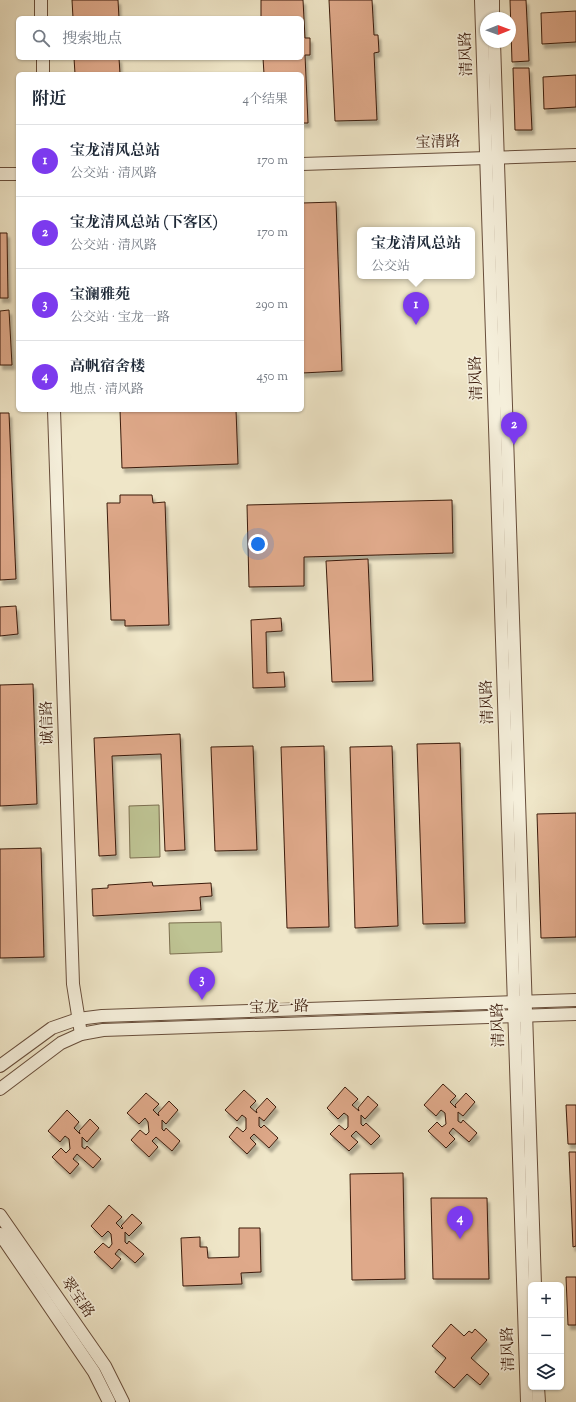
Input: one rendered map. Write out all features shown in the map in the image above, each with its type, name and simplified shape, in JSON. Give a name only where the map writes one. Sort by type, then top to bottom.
[{"type":"street","points":[[41,0],[41,16]]},
{"type":"street","name":"清风路","points":[[481,0],[492,158],[520,1002],[527,1402]]},
{"type":"street","name":"清风路","points":[[493,0],[493,12]]},
{"type":"street","name":"清风路","points":[[492,158],[494,48]]},
{"type":"street","points":[[43,60],[43,72]]},
{"type":"street","name":"宝清路","points":[[304,164],[576,155]]},
{"type":"street","points":[[0,174],[16,174]]},
{"type":"street","name":"诚信路","points":[[54,412],[73,984],[81,1034]]},
{"type":"street","name":"宝龙一路","points":[[0,1066],[52,1028],[78,1019],[116,1015],[576,1000]]},
{"type":"street","name":"宝龙一路","points":[[0,1089],[61,1043],[81,1034],[116,1029],[576,1014]]},
{"type":"street","name":"清风路","points":[[520,1015],[535,1282]]},
{"type":"street","name":"翠宝路","points":[[0,1215],[105,1366],[123,1402]]},
{"type":"street","name":"翠宝路","points":[[0,1234],[94,1372],[109,1402]]},
{"type":"street","points":[[538,1390],[538,1402]]},
{"type":"green space","points":[[159,805],[160,857],[130,858],[129,806]]},
{"type":"green space","points":[[221,922],[222,952],[170,954],[169,923]]},
{"type":"building","points":[[72,0],[118,0],[119,16],[73,16]]},
{"type":"building","points":[[261,0],[303,0],[304,16],[261,16]]},
{"type":"building","points":[[329,0],[372,0],[374,35],[378,35],[379,52],[374,53],[377,120],[335,121]]},
{"type":"building","points":[[510,0],[526,0],[529,61],[512,62],[512,48],[516,48],[516,12],[510,12]]},
{"type":"building","points":[[576,11],[576,42],[542,44],[541,13]]},
{"type":"building","points":[[304,19],[305,38],[310,38],[310,55],[305,55],[308,123],[304,123],[304,72],[264,72],[263,60],[304,60]]},
{"type":"building","points":[[74,60],[119,60],[120,72],[75,72]]},
{"type":"building","points":[[513,68],[529,68],[532,130],[515,130]]},
{"type":"building","points":[[576,75],[576,107],[544,109],[543,77]]},
{"type":"building","points":[[336,202],[342,371],[304,373],[304,203]]},
{"type":"building","points":[[0,233],[7,233],[8,298],[0,298]]},
{"type":"building","points":[[9,310],[12,365],[0,365],[0,311]]},
{"type":"building","points":[[120,412],[236,412],[238,464],[122,468]]},
{"type":"building","points":[[0,413],[9,413],[16,579],[0,580]]},
{"type":"building","points":[[120,495],[152,495],[153,503],[165,502],[169,625],[125,626],[125,620],[111,620],[107,503],[120,503]]},
{"type":"building","points":[[452,500],[453,553],[304,557],[304,586],[249,587],[247,505]]},
{"type":"building","points":[[368,559],[373,681],[332,682],[326,561]]},
{"type":"building","points":[[16,606],[18,634],[0,636],[0,607]]},
{"type":"building","points":[[281,618],[282,631],[266,632],[267,673],[284,672],[285,687],[253,688],[251,620]]},
{"type":"building","points":[[33,684],[37,804],[0,806],[0,685]]},
{"type":"building","points":[[180,734],[185,850],[165,851],[161,754],[112,756],[116,855],[99,856],[94,738]]},
{"type":"building","points":[[460,743],[465,923],[423,924],[417,744]]},
{"type":"building","points":[[253,746],[257,850],[215,851],[211,747]]},
{"type":"building","points":[[324,746],[329,927],[287,928],[281,747]]},
{"type":"building","points":[[392,746],[398,926],[355,928],[350,747]]},
{"type":"building","points":[[576,813],[576,937],[541,938],[537,814]]},
{"type":"building","points":[[41,848],[44,957],[0,958],[0,849]]},
{"type":"building","points":[[152,882],[153,886],[211,883],[212,896],[200,897],[201,910],[93,916],[92,889],[108,888],[108,885]]},
{"type":"building","points":[[443,1084],[456,1096],[450,1102],[456,1108],[455,1105],[466,1093],[475,1102],[463,1116],[458,1112],[458,1121],[461,1123],[463,1120],[477,1133],[469,1142],[453,1128],[449,1133],[455,1139],[446,1148],[428,1131],[437,1122],[442,1127],[446,1124],[445,1113],[441,1110],[436,1116],[424,1105]]},
{"type":"building","points":[[345,1087],[358,1099],[352,1105],[359,1111],[358,1108],[368,1096],[378,1105],[365,1119],[361,1115],[361,1124],[363,1126],[366,1123],[380,1136],[371,1145],[356,1131],[351,1136],[358,1142],[349,1151],[330,1134],[339,1125],[345,1130],[348,1127],[348,1116],[344,1113],[338,1119],[327,1108]]},
{"type":"building","points":[[244,1090],[256,1101],[250,1107],[257,1113],[256,1110],[267,1098],[276,1107],[264,1121],[259,1117],[259,1126],[261,1128],[264,1125],[278,1138],[269,1148],[254,1134],[250,1138],[256,1144],[247,1154],[229,1137],[237,1127],[243,1132],[246,1129],[246,1118],[242,1115],[237,1121],[225,1110]]},
{"type":"building","points":[[146,1093],[159,1104],[153,1110],[159,1116],[158,1113],[169,1101],[178,1110],[166,1124],[162,1120],[162,1129],[164,1131],[166,1128],[180,1141],[172,1151],[156,1137],[152,1141],[158,1147],[149,1157],[131,1140],[140,1130],[146,1135],[149,1132],[148,1122],[145,1118],[139,1124],[127,1113]]},
{"type":"building","points":[[566,1105],[576,1105],[576,1144],[568,1144]]},
{"type":"building","points":[[67,1110],[79,1122],[74,1128],[80,1134],[79,1131],[90,1119],[99,1128],[87,1142],[82,1137],[82,1147],[85,1149],[87,1146],[101,1159],[93,1168],[77,1154],[73,1159],[79,1164],[70,1174],[52,1157],[61,1148],[66,1153],[70,1149],[69,1139],[65,1136],[60,1142],[48,1131]]},
{"type":"building","points":[[569,1152],[576,1152],[576,1246],[573,1247]]},
{"type":"building","points":[[403,1173],[405,1279],[352,1280],[350,1174]]},
{"type":"building","points":[[431,1198],[487,1198],[489,1279],[433,1279]]},
{"type":"building","points":[[109,1205],[122,1217],[116,1223],[122,1229],[123,1228],[121,1226],[132,1214],[142,1223],[129,1236],[125,1232],[125,1242],[127,1244],[129,1241],[144,1254],[135,1263],[119,1249],[115,1254],[121,1259],[112,1269],[94,1252],[103,1243],[109,1248],[112,1244],[111,1234],[108,1231],[102,1237],[91,1226]]},
{"type":"building","points":[[239,1228],[260,1228],[261,1272],[241,1273],[242,1284],[183,1286],[181,1238],[200,1237],[200,1247],[207,1247],[208,1258],[239,1257]]},
{"type":"building","points":[[566,1277],[576,1277],[576,1325],[568,1325]]},
{"type":"building","points":[[451,1324],[464,1336],[469,1331],[472,1333],[475,1329],[487,1340],[471,1358],[489,1374],[480,1385],[467,1374],[454,1388],[435,1372],[446,1358],[432,1346]]},
{"type":"place","name":"宝龙清风总站","points":[[416,325]]},
{"type":"place","name":"宝龙清风总站 (下客区)","points":[[514,445]]},
{"type":"place","name":"宝澜雅苑","points":[[202,1000]]},
{"type":"place","name":"高帆宿舍楼","points":[[460,1239]]}]
